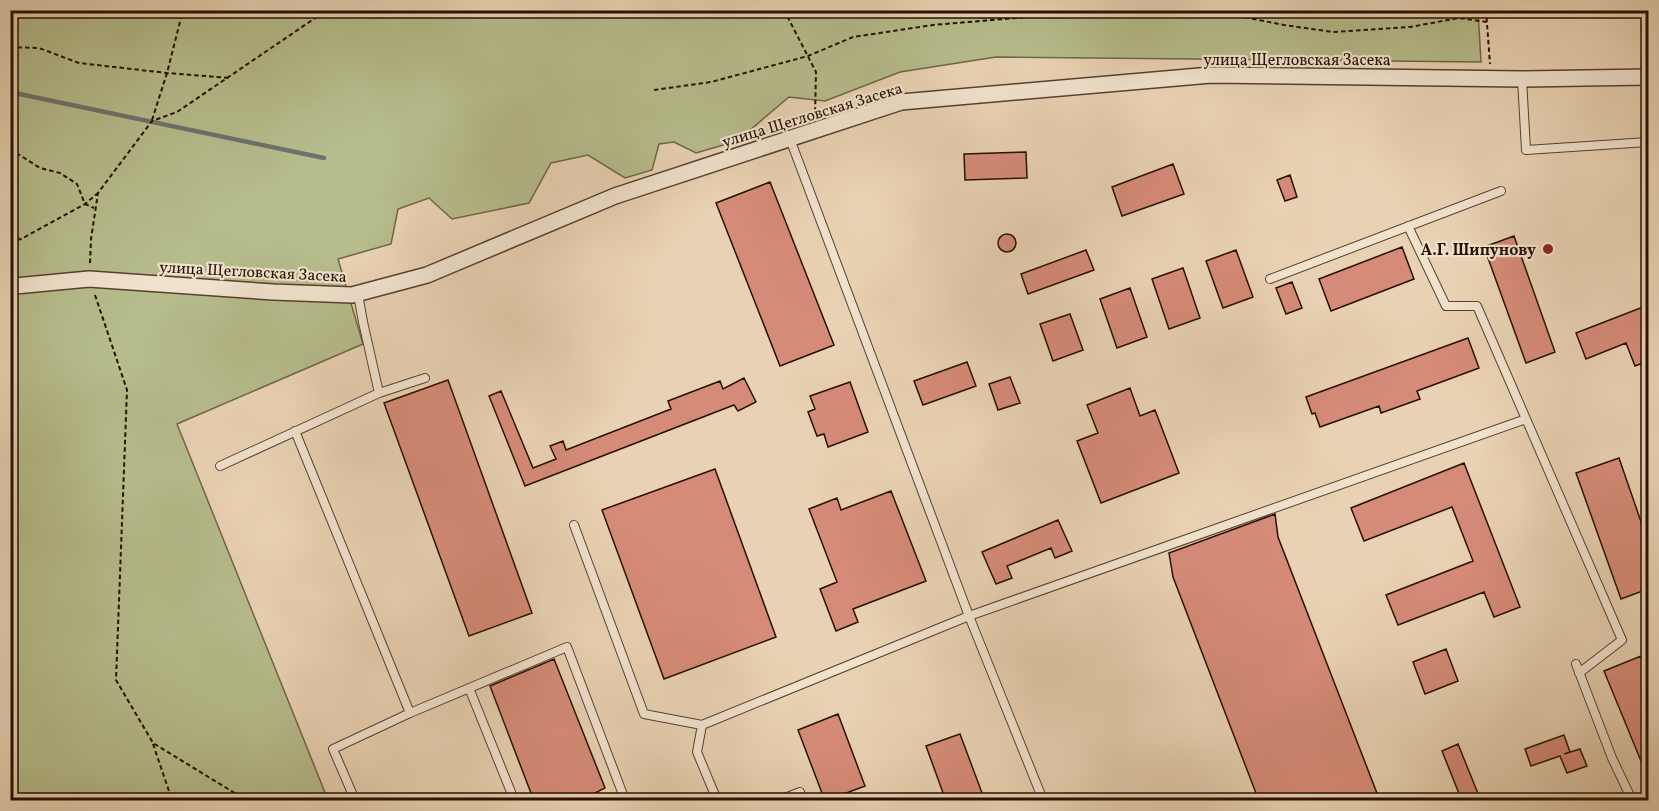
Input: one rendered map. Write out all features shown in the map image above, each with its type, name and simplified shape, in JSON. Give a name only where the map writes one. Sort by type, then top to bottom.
[{"type":"street","name":"улица Щегловская Засека","points":[[10,289],[15,286],[89,279],[273,292],[358,294],[427,275],[615,196],[901,102],[1211,75],[1522,79],[1540,74],[1648,77]]},
{"type":"lane","points":[[1522,79],[1526,150],[1648,142]]},
{"type":"lane","points":[[790,139],[969,616],[1042,801]]},
{"type":"lane","points":[[1270,279],[1501,191]]},
{"type":"lane","points":[[1408,226],[1446,306],[1477,306],[1622,640],[1579,673]]},
{"type":"lane","points":[[358,294],[380,393]]},
{"type":"lane","points":[[220,466],[380,393],[425,378]]},
{"type":"lane","points":[[574,525],[644,714],[702,725],[969,616],[1526,419]]},
{"type":"lane","points":[[295,431],[410,713]]},
{"type":"lane","points":[[355,801],[333,748],[567,647],[625,801]]},
{"type":"lane","points":[[1576,664],[1612,758],[1632,801]]},
{"type":"lane","points":[[469,688],[513,797],[504,801]]},
{"type":"lane","points":[[702,725],[697,752],[717,801]]},
{"type":"lane","points":[[780,801],[800,792]]},
{"type":"path","points":[[10,242],[21,239],[85,204],[98,193],[152,121],[183,10]]},
{"type":"path","points":[[152,121],[177,112],[327,10]]},
{"type":"path","points":[[784,10],[816,72],[815,130]]},
{"type":"path","points":[[654,90],[711,82],[808,56],[853,38],[933,25],[1110,10]]},
{"type":"path","points":[[1208,10],[1333,32],[1410,27],[1459,18],[1486,22]]},
{"type":"path","points":[[1457,10],[1459,18]]},
{"type":"path","points":[[1486,10],[1491,78]]},
{"type":"path","points":[[10,47],[39,48],[80,63],[230,78]]},
{"type":"path","points":[[10,149],[40,168],[60,173],[78,184],[85,204],[94,208]]},
{"type":"path","points":[[98,193],[94,208],[89,279],[127,390],[116,680],[153,743],[172,801]]},
{"type":"path","points":[[10,237],[21,239]]},
{"type":"path","points":[[153,743],[246,801]]},
{"type":"green space","points":[[1478,10],[1481,62],[996,57],[900,72],[825,101],[789,97],[737,141],[696,153],[674,142],[659,144],[652,170],[625,178],[588,155],[551,163],[529,203],[452,219],[429,198],[398,209],[391,244],[338,259],[363,344],[177,424],[328,800],[11,800],[10,11]]},
{"type":"building","points":[[1026,152],[1027,178],[965,180],[964,154]]},
{"type":"building","points":[[1173,164],[1184,194],[1122,216],[1112,187]]},
{"type":"building","points":[[1290,175],[1297,197],[1285,201],[1277,180]]},
{"type":"building","points":[[770,182],[834,345],[780,366],[716,203]]},
{"type":"building","points":[[1007,234],[1013,237],[1016,243],[1013,249],[1007,252],[1001,249],[998,243],[1001,237]]},
{"type":"building","points":[[1514,236],[1555,352],[1526,363],[1484,247]]},
{"type":"building","points":[[1402,247],[1414,279],[1331,311],[1319,279]]},
{"type":"building","points":[[1086,250],[1094,270],[1028,294],[1021,274]]},
{"type":"building","points":[[1236,250],[1253,297],[1223,308],[1206,261]]},
{"type":"building","points":[[1183,268],[1200,318],[1169,329],[1152,279]]},
{"type":"building","points":[[1292,282],[1302,308],[1286,314],[1276,288]]},
{"type":"building","points":[[1130,288],[1147,337],[1117,348],[1100,299]]},
{"type":"building","points":[[1643,307],[1648,321],[1648,361],[1635,366],[1626,343],[1586,359],[1576,333]]},
{"type":"building","points":[[1070,314],[1083,350],[1053,361],[1040,324]]},
{"type":"building","points":[[1468,338],[1479,368],[1417,391],[1420,399],[1381,413],[1379,406],[1320,427],[1315,413],[1312,414],[1306,397]]},
{"type":"building","points":[[967,362],[976,386],[923,405],[914,381]]},
{"type":"building","points":[[1010,377],[1020,403],[998,410],[989,384]]},
{"type":"building","points":[[744,378],[756,402],[738,411],[734,405],[525,486],[489,396],[501,391],[533,468],[556,459],[550,446],[563,441],[566,450],[671,409],[668,401],[720,381],[723,389]]},
{"type":"building","points":[[448,380],[532,613],[469,636],[384,403]]},
{"type":"building","points":[[850,382],[868,432],[828,447],[824,434],[817,436],[808,412],[815,409],[810,396]]},
{"type":"building","points":[[1130,388],[1140,416],[1155,410],[1179,473],[1101,503],[1077,441],[1098,433],[1087,405]]},
{"type":"building","points":[[1619,458],[1648,542],[1648,589],[1621,599],[1576,473]]},
{"type":"building","points":[[1464,463],[1520,607],[1494,617],[1484,592],[1398,625],[1386,595],[1473,561],[1452,507],[1364,541],[1351,508]]},
{"type":"building","points":[[715,469],[776,637],[664,679],[602,510]]},
{"type":"building","points":[[891,491],[926,581],[853,609],[858,622],[836,631],[820,589],[837,582],[809,509],[837,498],[841,510]]},
{"type":"building","points":[[1275,514],[1278,537],[1380,801],[1259,801],[1173,577],[1169,553]]},
{"type":"building","points":[[1058,520],[1072,551],[1055,558],[1051,548],[1007,566],[1012,578],[996,584],[982,552]]},
{"type":"building","points":[[1446,649],[1458,681],[1425,694],[1413,662]]},
{"type":"building","points":[[1641,656],[1648,675],[1648,778],[1604,671]]},
{"type":"building","points":[[554,659],[605,788],[595,793],[599,801],[534,801],[490,686]]},
{"type":"building","points":[[838,714],[865,786],[825,801],[798,730]]},
{"type":"building","points":[[960,734],[985,801],[946,801],[926,746]]},
{"type":"building","points":[[1564,735],[1570,752],[1564,754],[1580,749],[1587,766],[1567,773],[1560,756],[1531,766],[1525,749]]},
{"type":"building","points":[[1458,744],[1481,801],[1462,801],[1442,751]]},
{"type":"waterway","points":[[10,92],[324,158]]},
{"type":"place","name":"А.Г. Шипунову","points":[[1548,249]]}]
